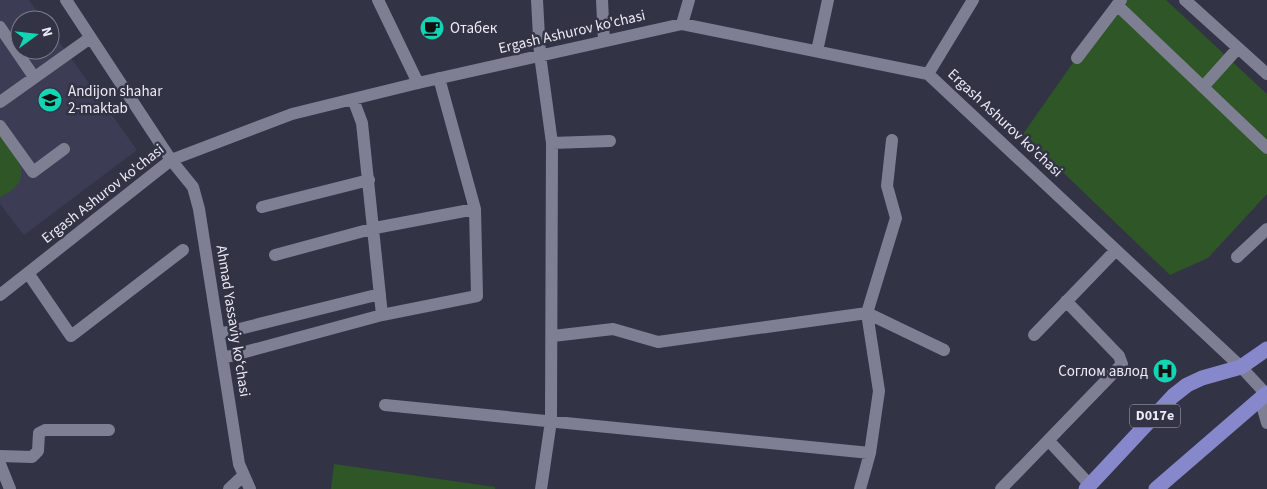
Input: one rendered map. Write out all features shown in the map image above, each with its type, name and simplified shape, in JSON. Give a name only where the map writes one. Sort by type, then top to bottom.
[{"type":"main road","name":"D017e","points":[[1088,487],[1173,396],[1187,385],[1202,378],[1241,367],[1267,349]]},
{"type":"main road","points":[[1156,489],[1264,395]]},
{"type":"street","name":"Ahmad Yassaviy koʻchasi","points":[[66,0],[171,160],[193,186],[223,358],[239,464],[250,489]]},
{"type":"street","points":[[378,0],[418,83]]},
{"type":"street","points":[[537,0],[540,56],[552,142],[553,336],[551,421],[541,489]]},
{"type":"street","points":[[602,0],[604,41]]},
{"type":"street","points":[[682,24],[689,0]]},
{"type":"street","points":[[817,51],[828,0]]},
{"type":"street","points":[[928,74],[973,0]]},
{"type":"street","points":[[1185,0],[1238,48],[1265,69]]},
{"type":"street","points":[[1077,58],[1119,2],[1203,87],[1267,148]]},
{"type":"street","name":"Ergash Ashurov ko'chasi","points":[[0,296],[171,160],[292,114],[439,78],[682,24],[928,74],[1241,367],[1264,395]]},
{"type":"street","points":[[0,27],[34,77]]},
{"type":"street","points":[[0,102],[90,38]]},
{"type":"street","points":[[1203,87],[1238,48]]},
{"type":"street","points":[[223,358],[382,315],[477,296],[475,209],[439,78]]},
{"type":"street","points":[[353,99],[362,122],[382,315]]},
{"type":"street","points":[[0,126],[33,172],[64,149]]},
{"type":"street","points":[[860,489],[870,453],[880,391],[866,313],[896,218],[887,186],[892,140]]},
{"type":"street","points":[[552,142],[610,141]]},
{"type":"street","points":[[262,207],[369,180]]},
{"type":"street","points":[[276,256],[374,228],[475,209]]},
{"type":"street","points":[[1237,258],[1267,229]]},
{"type":"street","points":[[28,273],[71,336],[184,250]]},
{"type":"street","points":[[1034,335],[1116,250]]},
{"type":"street","points":[[219,334],[380,294]]},
{"type":"street","points":[[1001,489],[1122,364],[1119,356],[1066,301]]},
{"type":"street","points":[[553,336],[612,329],[658,342],[866,313],[944,350]]},
{"type":"street","points":[[1264,395],[1267,423]]},
{"type":"street","points":[[385,406],[870,453]]},
{"type":"street","points":[[0,456],[32,457],[38,451],[39,434],[45,430],[109,430]]},
{"type":"street","points":[[1049,441],[1088,487]]},
{"type":"street","points":[[0,464],[10,489]]},
{"type":"street","points":[[229,489],[244,475]]},
{"type":"shaded area","name":"Andijon shahar 2-maktab","points":[[0,0],[29,0],[36,10],[10,10],[10,60],[60,60],[60,43],[137,150],[24,235],[0,204]]},
{"type":"green space","points":[[1117,0],[1166,0],[1267,94],[1267,194],[1208,258],[1170,275],[1023,134]]},
{"type":"green space","points":[[0,135],[13,152],[21,168],[21,176],[12,190],[0,197]]},
{"type":"green space","points":[[334,464],[495,487],[495,489],[331,489]]},
{"type":"place","name":"Отабек","points":[[432,28]]},
{"type":"place","name":"Andijon shahar 2-maktab","points":[[50,100]]},
{"type":"place","name":"Соглом авлод","points":[[1165,371]]}]
